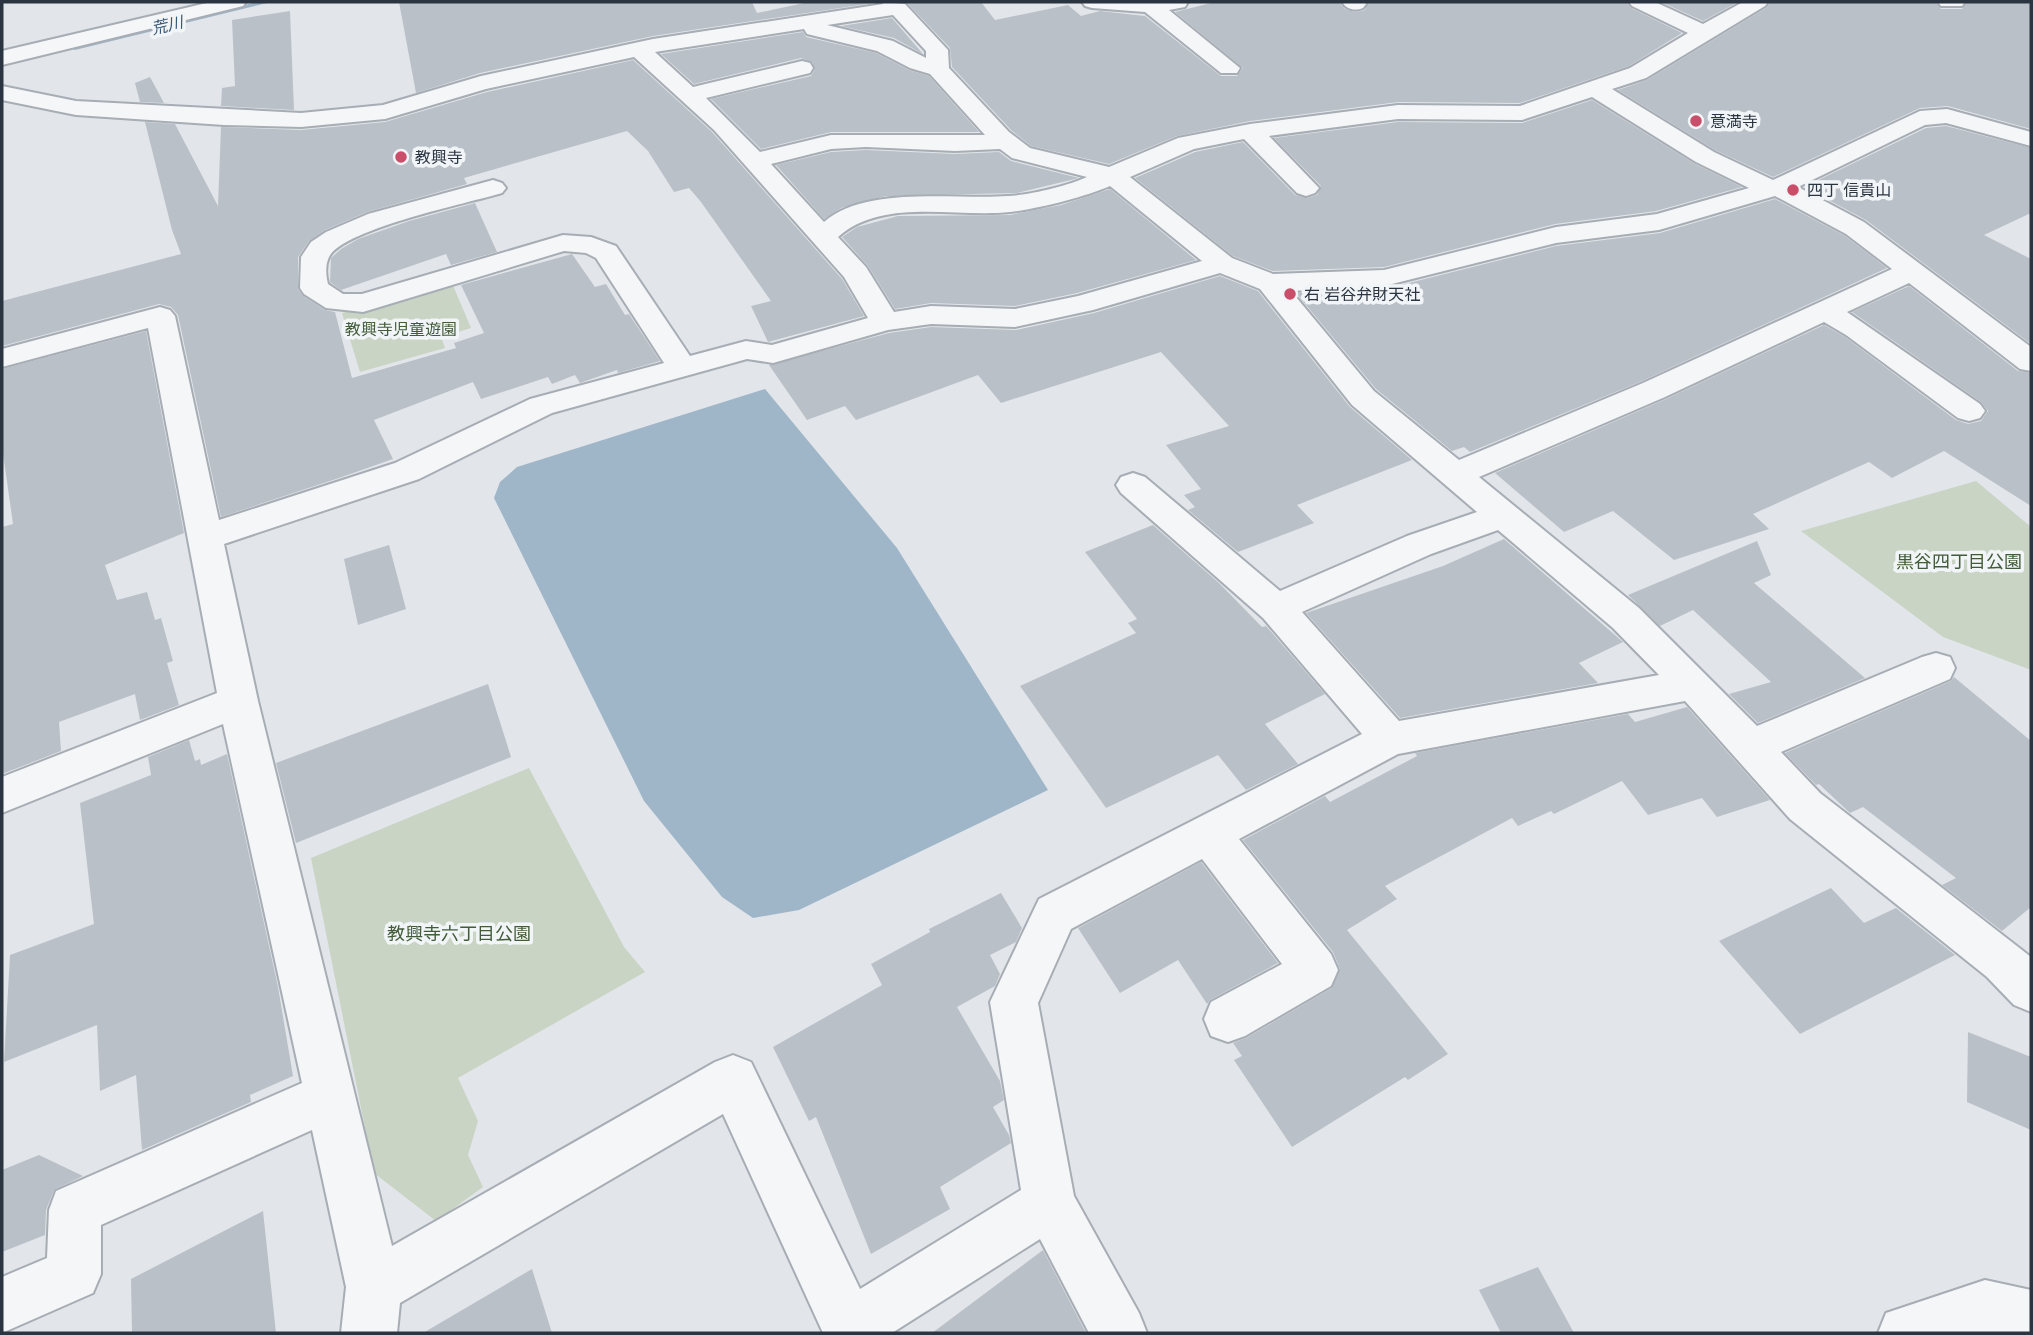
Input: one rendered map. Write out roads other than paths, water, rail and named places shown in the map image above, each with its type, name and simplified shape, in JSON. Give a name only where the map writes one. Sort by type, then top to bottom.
[{"type":"street","points":[[2,58],[236,2]]},
{"type":"street","points":[[1092,2],[1151,6],[1183,2]]},
{"type":"street","points":[[1639,2],[1704,33]]},
{"type":"street","points":[[823,237],[843,219],[865,211],[894,206],[1011,204],[1090,185],[1187,144],[1250,131],[1398,112],[1522,113],[1638,73],[1758,2]]},
{"type":"street","points":[[1948,2],[1955,2]]},
{"type":"street","points":[[2,93],[76,107],[224,118],[301,120],[385,112],[481,83],[638,49],[895,5],[937,50],[938,69]]},
{"type":"street","points":[[1151,6],[1229,68]]},
{"type":"street","points":[[787,25],[862,39],[938,69],[1005,141],[1021,153],[1113,176],[1222,264],[1270,283],[1384,278],[1556,235],[1659,222],[1775,188],[1920,118],[1947,116],[2031,139]]},
{"type":"street","points":[[638,49],[722,125],[856,274],[885,322]]},
{"type":"street","points":[[688,95],[802,68]]},
{"type":"street","points":[[1594,88],[1705,157],[1775,188],[1854,228],[1913,270],[2031,362]]},
{"type":"street","points":[[1250,131],[1306,188]]},
{"type":"street","points":[[754,161],[831,142],[866,140],[955,144],[1005,141]]},
{"type":"street","points":[[494,188],[346,231],[320,250],[311,268],[314,288],[336,302],[363,303],[563,243],[591,245],[606,253],[683,368]]},
{"type":"street","points":[[204,538],[407,471],[541,406],[746,350],[773,354],[885,322],[931,315],[1015,318],[1083,304],[1222,264]]},
{"type":"street","points":[[1454,474],[1654,390],[1913,270]]},
{"type":"street","points":[[1270,283],[1363,398],[1626,618],[1693,684],[1805,806],[2003,961],[2031,989]]},
{"type":"street","points":[[1825,312],[1856,329],[1969,411]]},
{"type":"street","points":[[2,358],[160,316],[237,701],[329,1097],[371,1310],[733,1080],[849,1331],[1049,1203]]},
{"type":"street","points":[[1133,485],[1276,608],[1390,739]]},
{"type":"street","points":[[1276,608],[1419,545],[1502,516]]},
{"type":"street","points":[[1751,747],[1936,668]]},
{"type":"street","points":[[1119,1333],[1049,1203],[1014,1002],[1055,914],[1390,739],[1693,684]]},
{"type":"street","points":[[2,795],[237,701]]},
{"type":"street","points":[[1208,833],[1315,970],[1228,1019]]},
{"type":"street","points":[[2,1305],[74,1273],[75,1210],[329,1097]]},
{"type":"street","points":[[1906,1333],[1985,1308],[2031,1318]]},
{"type":"water","points":[[765,389],[897,548],[1048,790],[799,910],[753,918],[722,897],[644,801],[494,498],[500,482],[517,467]]},
{"type":"waterway","name":"荒川","points":[[75,47],[267,2]]},
{"type":"place","name":"意満寺","points":[[1696,121]]},
{"type":"place","name":"教興寺","points":[[401,157]]},
{"type":"place","name":"四丁 信貴山","points":[[1793,190]]},
{"type":"place","name":"右 岩谷弁財天社","points":[[1290,294]]},
{"type":"park label","name":"教興寺児童遊園","points":[[401,329]]},
{"type":"park label","name":"黒谷四丁目公園","points":[[1959,561]]},
{"type":"park label","name":"教興寺六丁目公園","points":[[459,933]]}]
